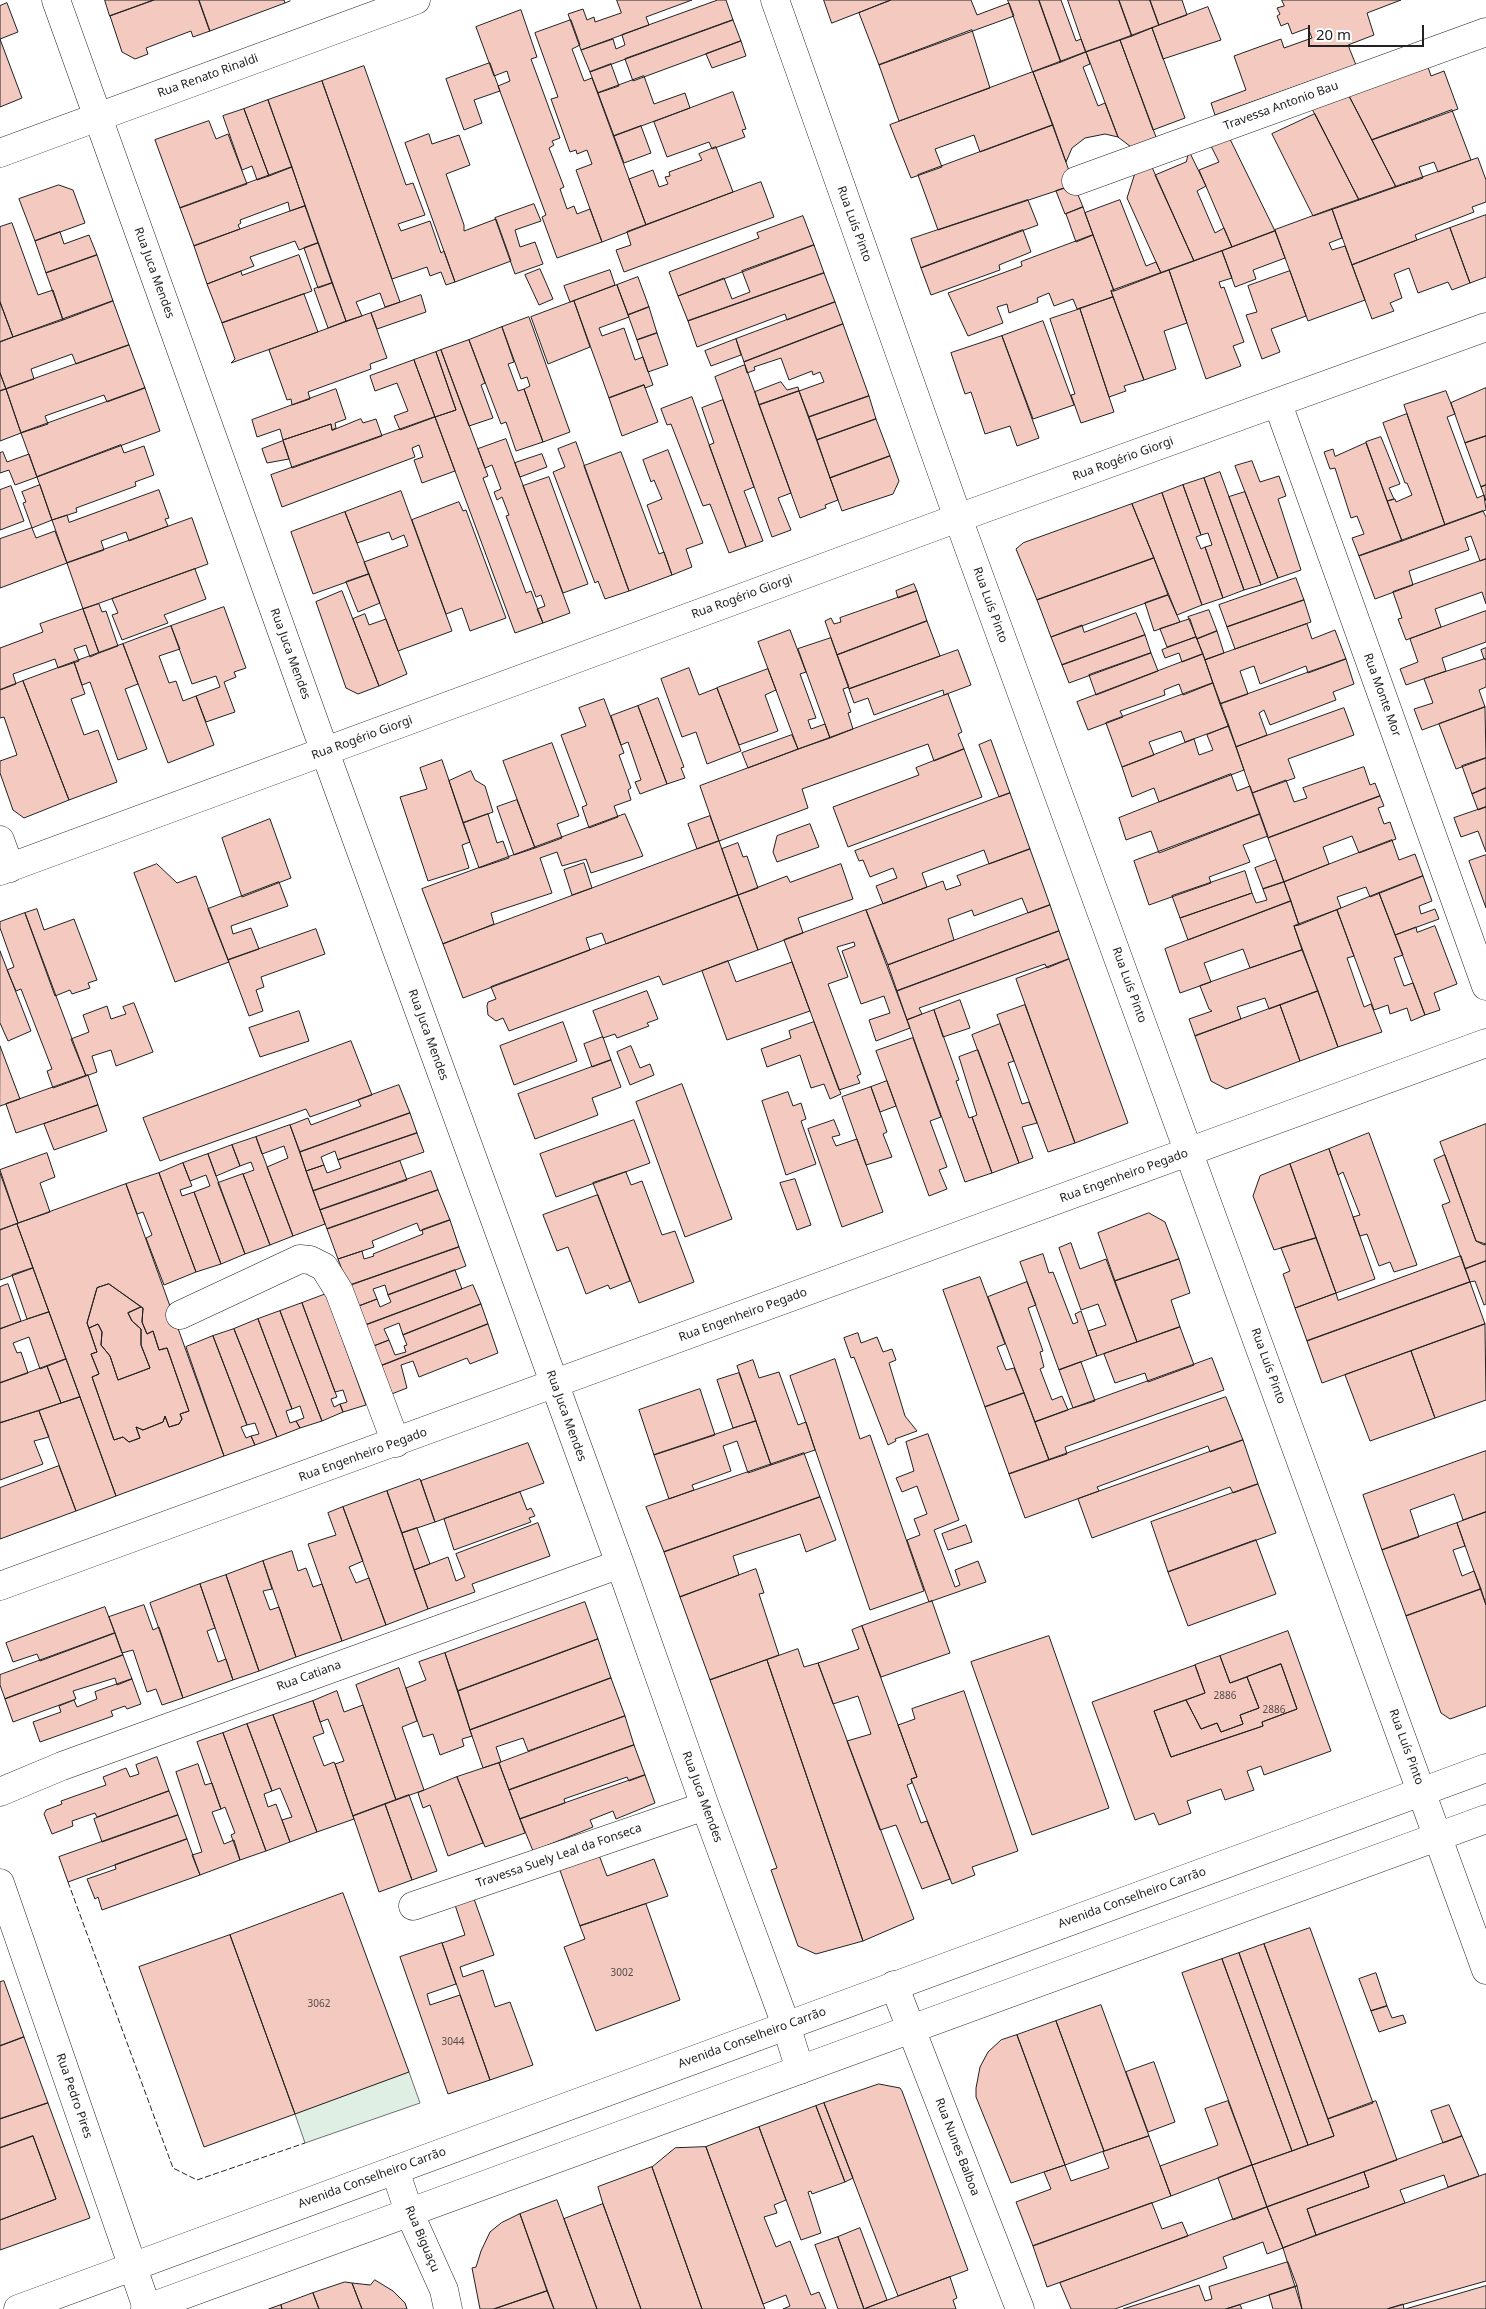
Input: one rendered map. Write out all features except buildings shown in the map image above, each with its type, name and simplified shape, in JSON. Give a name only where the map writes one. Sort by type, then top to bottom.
[{"type":"street","name":"Rua Juca Mendes","points":[[56,0],[325,752],[620,1564],[705,1806],[786,2025],[800,2070]]},
{"type":"street","name":"Rua Renato Rinaldi","points":[[0,153],[416,0]]},
{"type":"street","name":"Rua Luís Pinto","points":[[774,0],[958,518],[1486,1970]]},
{"type":"street","name":"Travessa Antonio Bau","points":[[1076,181],[1486,32]]},
{"type":"street","name":"Rua Rogério Giorgi","points":[[5,869],[958,518],[1278,404],[1486,327]]},
{"type":"street","name":"Rua Monte Mor","points":[[1278,404],[1486,986]]},
{"type":"street","points":[[0,840],[5,869]]},
{"type":"street","name":"Rua Engenheiro Pegado","points":[[0,1586],[396,1443],[1486,1043]]},
{"type":"street","points":[[180,1315],[300,1259],[310,1260],[324,1267],[339,1291],[396,1443]]},
{"type":"street","name":"Rua Catiana","points":[[0,1792],[81,1760],[620,1564]]},
{"type":"street","name":"Avenida Conselheiro Carrão","points":[[18,2309],[1486,1768]]},
{"type":"street","name":"Travessa Suely Leal da Fonseca","points":[[413,1906],[705,1806]]},
{"type":"street","points":[[146,2308],[1486,1819]]},
{"type":"street","name":"Rua Pedro Pires","points":[[0,1883],[146,2308]]},
{"type":"street","name":"Rua Nunes Balboa","points":[[894,1985],[1020,2309]]},
{"type":"street","name":"Rua Biguaçu","points":[[395,2170],[409,2212],[444,2290],[448,2309]]},
{"type":"green space","points":[[409,2072],[420,2103],[305,2143],[295,2114]]},
{"type":"fence","points":[[285,3],[292,0]]},
{"type":"fence","points":[[68,1882],[173,2168],[197,2180],[305,2143]]}]
